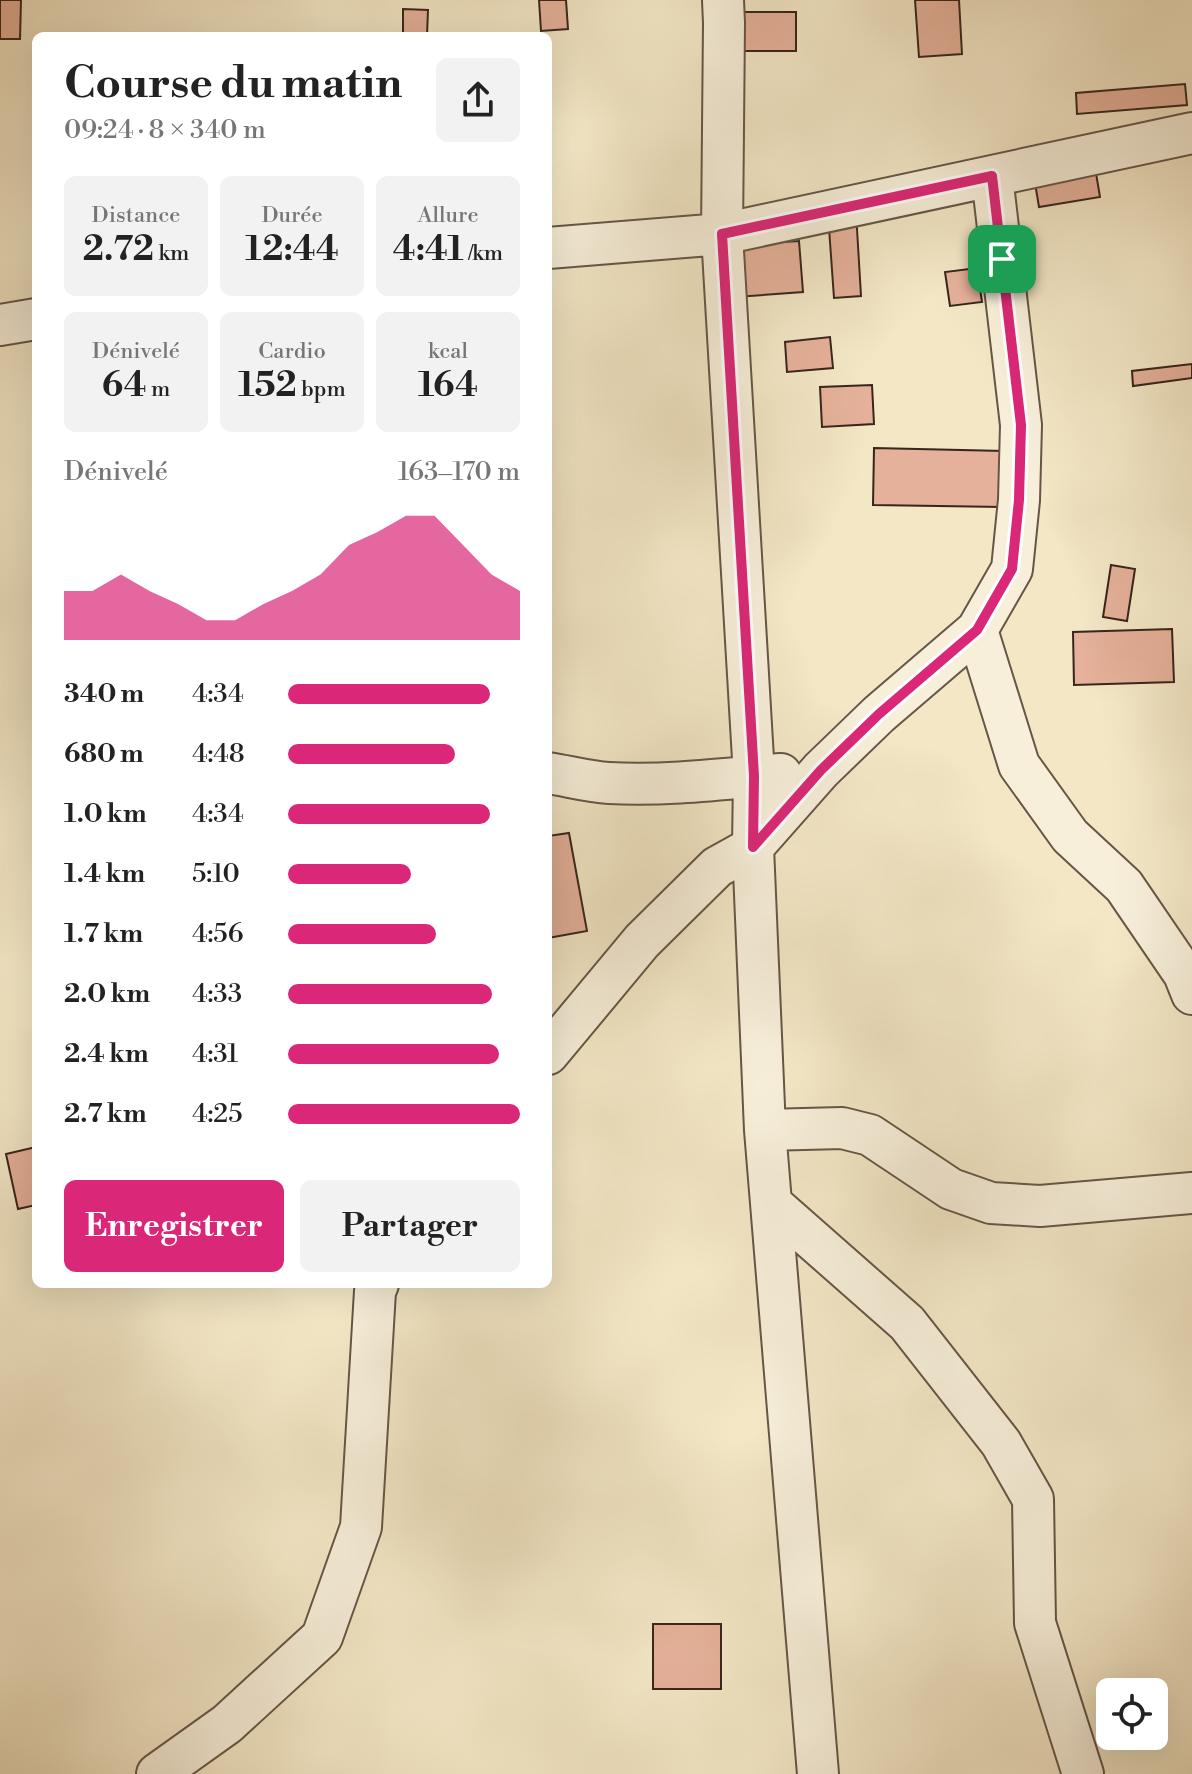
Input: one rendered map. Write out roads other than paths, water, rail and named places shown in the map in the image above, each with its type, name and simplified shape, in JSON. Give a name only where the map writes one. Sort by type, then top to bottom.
[{"type":"street","points":[[723,0],[722,234],[754,776],[753,847],[765,1130],[818,1774]]},
{"type":"street","points":[[552,248],[722,234],[1192,133]]},
{"type":"street","points":[[552,1049],[642,941],[717,867],[753,847],[821,770],[879,714],[977,630],[1012,569],[1019,500],[1021,425],[992,176]]},
{"type":"street","points":[[0,325],[32,320]]},
{"type":"street","points":[[977,630],[1019,765],[1070,836],[1124,886],[1184,974],[1192,994]]},
{"type":"street","points":[[552,774],[606,783],[687,783],[821,770]]},
{"type":"street","points":[[765,1130],[842,1128],[870,1135],[951,1189],[991,1203],[1040,1206],[1192,1193]]},
{"type":"street","points":[[773,1205],[907,1323],[1001,1443],[1033,1499],[1035,1623],[1083,1774]]},
{"type":"street","points":[[157,1774],[227,1724],[322,1637],[361,1527],[376,1288]]}]
